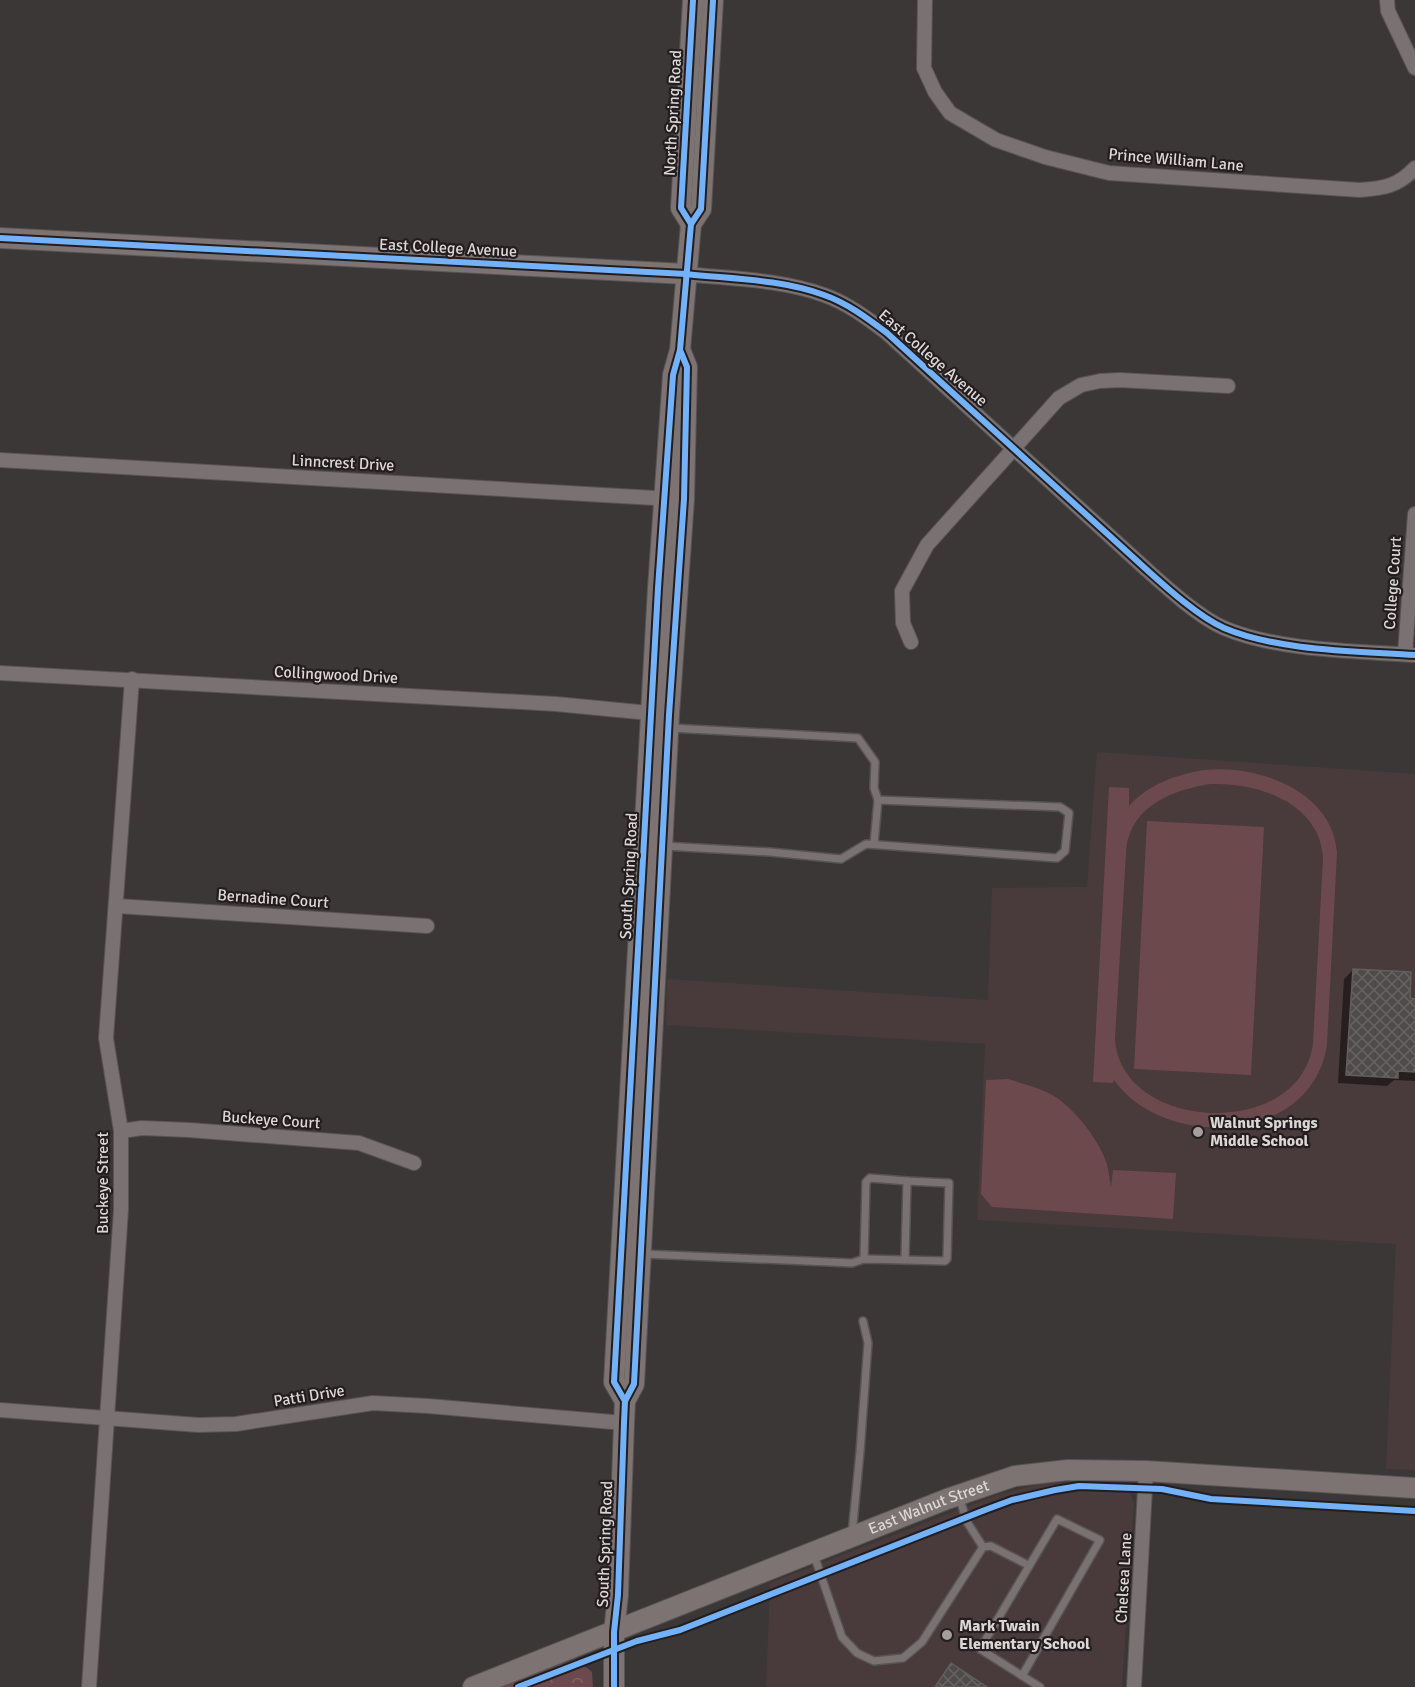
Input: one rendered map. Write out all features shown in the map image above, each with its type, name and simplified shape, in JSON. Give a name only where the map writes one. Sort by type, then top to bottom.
[{"type":"main road","name":"North Spring Road","points":[[691,224],[681,208],[693,0]]},
{"type":"main road","name":"North Spring Road","points":[[686,274],[691,224],[701,209],[713,0]]},
{"type":"main road","name":"East College Avenue","points":[[0,238],[686,274]]},
{"type":"main road","name":"South Spring Road","points":[[614,1687],[614,1632],[618,1594],[625,1401],[634,1384],[641,1254],[663,719],[664,498],[673,375],[680,350],[686,274]]},
{"type":"main road","name":"South Spring Road","points":[[663,719],[684,499],[687,367],[680,350]]},
{"type":"main road","name":"South Spring Road","points":[[625,1401],[614,1382],[621,1253],[657,841]]},
{"type":"main road","points":[[621,1253],[641,1254]]},
{"type":"main road","name":"East Walnut Street","points":[[473,1687],[959,1495],[1005,1479],[1037,1472],[1146,1471],[1415,1488]]},
{"type":"street","name":"Prince William Lane","points":[[926,0],[924,68],[935,92],[950,113],[996,140],[1045,157],[1109,173],[1360,190],[1383,188],[1404,180],[1415,168]]},
{"type":"street","points":[[1387,0],[1388,11],[1415,68]]},
{"type":"street","name":"East College Avenue","points":[[686,274],[782,284],[824,295],[859,312],[887,333],[1182,600],[1222,627],[1252,638],[1285,645],[1410,654]]},
{"type":"street","points":[[911,642],[903,622],[902,591],[927,545],[1059,398],[1081,385],[1100,381],[1228,386]]},
{"type":"street","name":"Linncrest Drive","points":[[0,460],[684,499]]},
{"type":"street","name":"College Court","points":[[1410,654],[1415,514]]},
{"type":"street","name":"Collingwood Drive","points":[[0,673],[556,704],[663,719]]},
{"type":"street","name":"Buckeye Street","points":[[89,1687],[122,1210],[121,1131],[106,1038],[132,679]]},
{"type":"street","name":"Bernadine Court","points":[[117,906],[427,926]]},
{"type":"street","name":"Buckeye Court","points":[[121,1131],[142,1128],[359,1143],[414,1163]]},
{"type":"street","name":"Patti Drive","points":[[0,1410],[198,1425],[236,1424],[373,1403],[624,1423]]},
{"type":"street","name":"Chelsea Lane","points":[[1134,1687],[1146,1471]]},
{"type":"lane","points":[[663,719],[858,738],[875,762],[874,788],[878,800],[874,844]]},
{"type":"lane","points":[[657,841],[841,859],[866,844],[1057,858],[1065,851],[1069,813],[1060,807],[878,800]]},
{"type":"lane","points":[[641,1254],[852,1263],[864,1258],[942,1262],[947,1258],[949,1183],[867,1180],[864,1258]]},
{"type":"lane","points":[[905,1259],[907,1181]]},
{"type":"lane","points":[[852,1537],[868,1344],[863,1321]]},
{"type":"lane","points":[[959,1495],[967,1522],[983,1547]]},
{"type":"lane","points":[[1022,1676],[1100,1540],[1057,1520],[1028,1565],[980,1649],[1022,1676],[1040,1687]]},
{"type":"lane","points":[[983,1547],[991,1546],[1028,1565]]},
{"type":"lane","points":[[813,1552],[842,1637],[856,1653],[874,1661],[903,1658],[922,1642],[983,1547]]},
{"type":"shaded area","name":"Walnut Springs Middle School","points":[[1097,752],[1415,774],[1415,1470],[1386,1469],[1396,1244],[977,1220],[985,1044],[666,1025],[667,979],[988,1000],[992,888],[1087,887]]},
{"type":"shaded area","name":"Mark Twain Elementary School","points":[[1125,1482],[1134,1503],[1122,1687],[766,1687],[770,1583],[994,1496],[1042,1483]]},
{"type":"green space","points":[[1225,769],[1247,772],[1269,777],[1289,786],[1307,798],[1322,813],[1332,831],[1337,853],[1327,1044],[1316,1077],[1295,1102],[1267,1118],[1235,1126],[1200,1127],[1167,1119],[1137,1103],[1114,1080],[1113,1083],[1093,1082],[1109,787],[1129,788],[1129,806],[1154,786],[1193,772]],"holes":[[[1211,784],[1230,784],[1267,792],[1284,800],[1311,824],[1320,840],[1323,859],[1313,1043],[1301,1075],[1278,1097],[1246,1110],[1211,1113],[1176,1107],[1146,1092],[1124,1069],[1115,1038],[1126,853],[1129,837],[1135,824],[1144,813],[1167,796]]]},
{"type":"green space","points":[[1147,821],[1264,827],[1251,1075],[1134,1069]]},
{"type":"green space","points":[[1008,1079],[1048,1093],[1074,1113],[1094,1137],[1103,1155],[1108,1167],[1111,1187],[1113,1170],[1176,1173],[1173,1219],[992,1207],[981,1194],[986,1080]]},
{"type":"green space","points":[[575,1659],[592,1672],[593,1687],[497,1687]]},
{"type":"building","name":"Walnut Springs Middle School","points":[[1353,969],[1411,972],[1410,998],[1415,999],[1415,1072],[1398,1071],[1398,1078],[1346,1075]]},
{"type":"building","name":"Mark Twain Elementary School","points":[[951,1663],[987,1687],[935,1687]]},
{"type":"cycle path","points":[[691,224],[681,208],[693,0]]},
{"type":"cycle path","points":[[625,1401],[614,1382],[658,588],[673,375],[680,350],[691,224],[701,209],[713,0]]},
{"type":"cycle path","points":[[0,238],[686,274],[755,280],[824,295],[841,302],[887,333],[1155,577],[1204,617],[1245,636],[1293,646],[1415,655]]},
{"type":"cycle path","points":[[614,1687],[614,1632],[618,1595],[625,1401],[634,1384],[669,715],[684,499],[687,367],[680,350]]},
{"type":"cycle path","points":[[518,1687],[637,1641],[680,1630],[1012,1500],[1055,1490],[1079,1486],[1162,1489],[1211,1499],[1415,1511]]},
{"type":"place","name":"Walnut Springs Middle School","points":[[1198,1132]]},
{"type":"place","name":"Mark Twain Elementary School","points":[[947,1635]]}]
